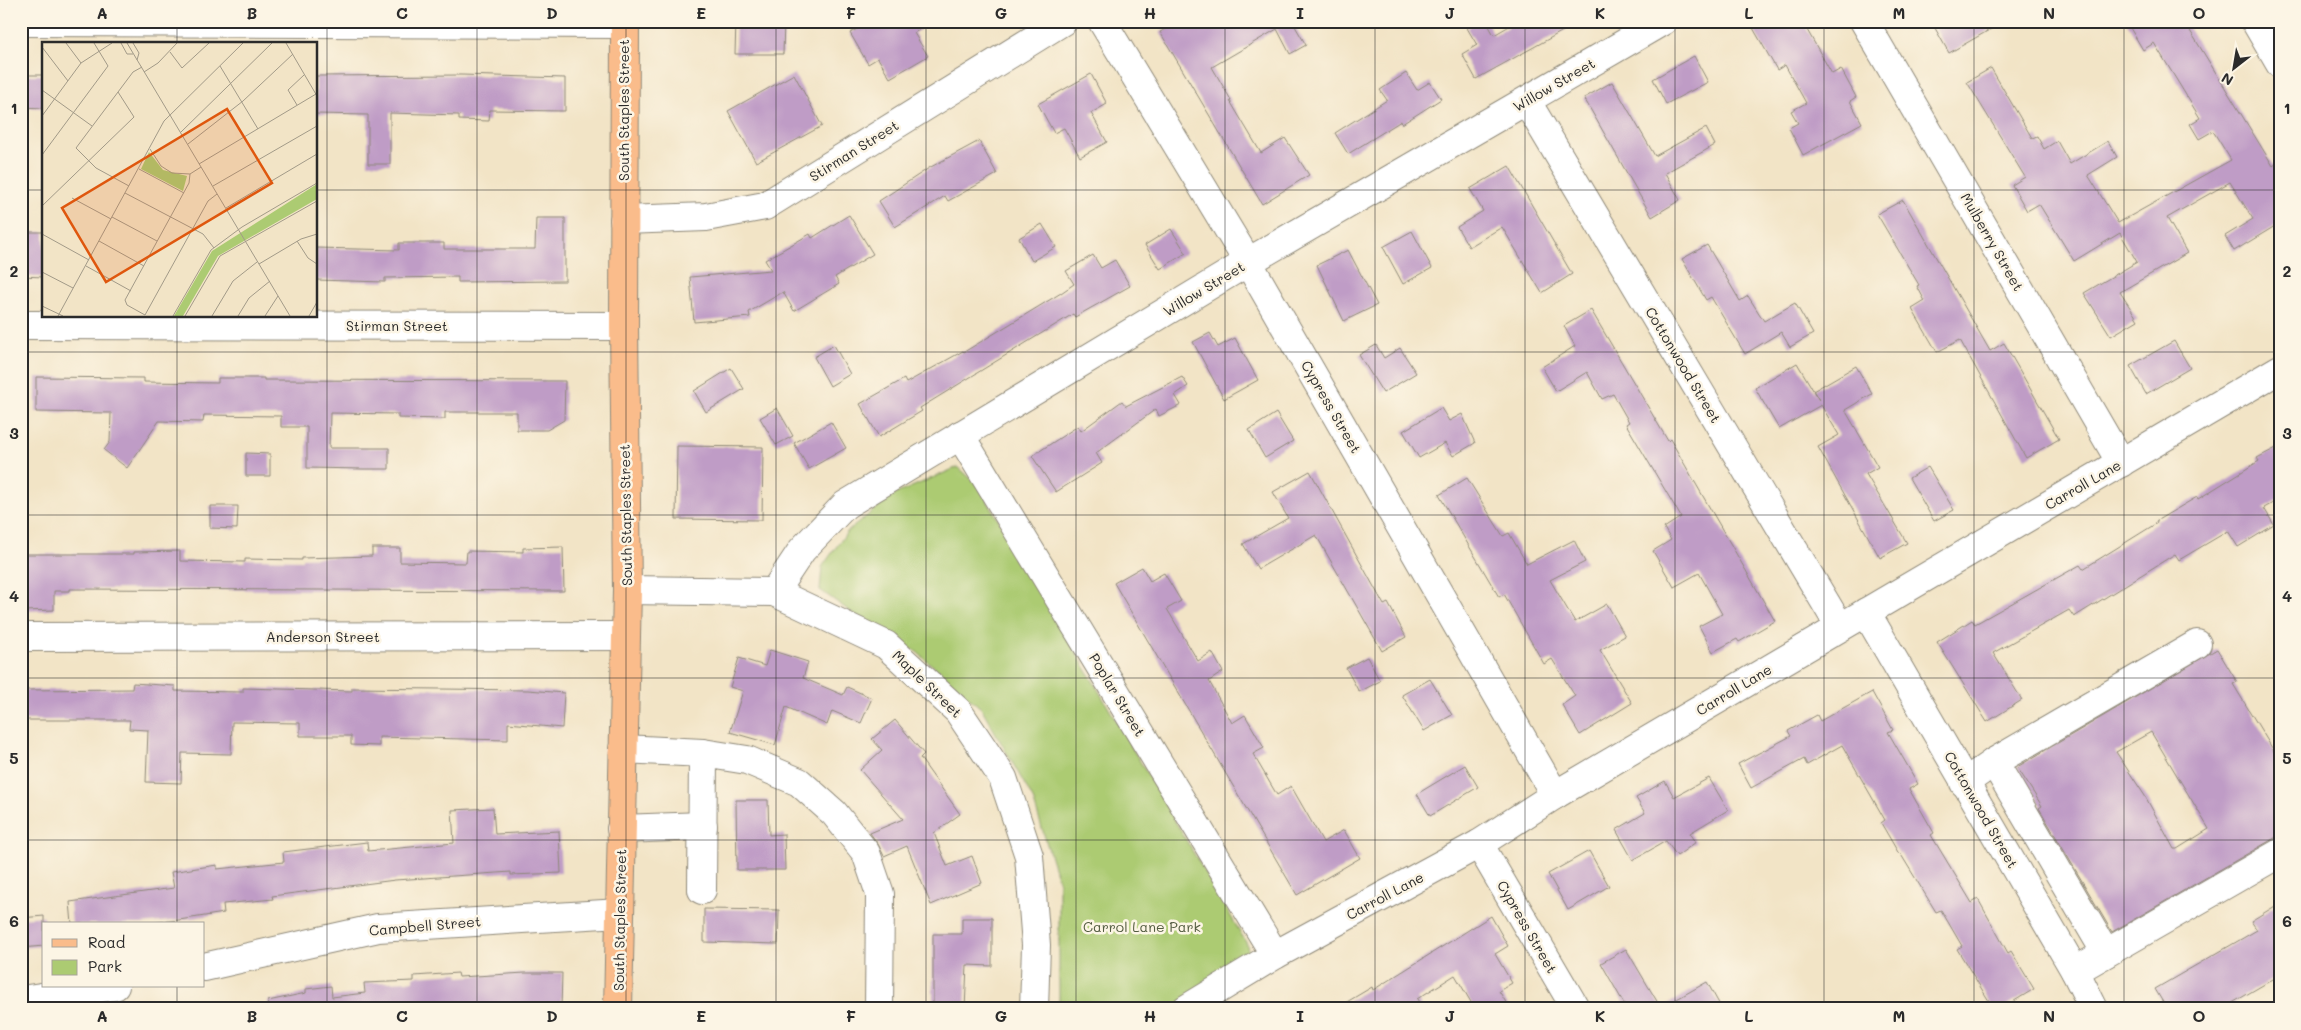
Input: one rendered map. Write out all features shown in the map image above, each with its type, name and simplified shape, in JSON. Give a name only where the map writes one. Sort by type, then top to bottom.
[{"type":"main road","name":"South Staples Street","points":[[618,1009],[627,590],[624,326],[624,22]]},
{"type":"street","name":"Stirman Street","points":[[624,220],[706,217],[765,206],[1063,21]]},
{"type":"street","name":"Cypress Street","points":[[1102,21],[1248,262],[1555,795]]},
{"type":"street","name":"Willow Street","points":[[774,592],[802,550],[845,506],[1248,262],[1527,102],[1663,21]]},
{"type":"street","name":"Mulberry Street","points":[[1864,21],[2121,463]]},
{"type":"street","points":[[2255,21],[2280,64]]},
{"type":"street","points":[[21,22],[624,22]]},
{"type":"street","name":"Cottonwood Street","points":[[1527,102],[1840,628]]},
{"type":"street","name":"Stirman Street","points":[[21,325],[624,326]]},
{"type":"street","name":"Carroll Lane","points":[[1186,1009],[1275,955],[1479,844],[1555,795],[2280,369]]},
{"type":"street","name":"Poplar Street","points":[[960,435],[1275,955]]},
{"type":"street","name":"Maple Street","points":[[627,590],[774,592],[886,645],[958,711],[1003,778],[1029,856],[1036,945],[1034,1009]]},
{"type":"street","name":"Cottonwood Street","points":[[1866,612],[1964,783],[2076,971],[2094,1009]]},
{"type":"street","name":"Anderson Street","points":[[21,637],[625,636]]},
{"type":"street","points":[[1964,783],[1994,762],[2197,644]]},
{"type":"street","points":[[623,749],[703,753],[747,760],[799,782],[834,813],[866,854],[880,894],[878,1009]]},
{"type":"street","points":[[702,890],[703,753]]},
{"type":"street","points":[[1994,762],[2106,953]]},
{"type":"street","points":[[622,829],[702,826]]},
{"type":"street","name":"Cypress Street","points":[[1479,844],[1576,1009]]},
{"type":"street","points":[[2076,971],[2280,853]]},
{"type":"street","name":"Campbell Street","points":[[205,966],[378,928],[620,913]]},
{"type":"street","points":[[21,1000],[102,988]]},
{"type":"green space","name":"Carrol Lane Park","points":[[958,467],[978,485],[1247,944],[1249,958],[1242,966],[1169,1009],[1059,1009],[1059,883],[1033,799],[982,709],[917,652],[855,615],[820,590],[822,567],[847,532],[893,495]]},
{"type":"building","points":[[736,21],[784,21],[783,54],[735,54]]},
{"type":"building","points":[[858,21],[934,21],[914,33],[928,56],[890,78],[878,58],[868,64],[850,33],[861,27]]},
{"type":"building","points":[[1180,21],[1292,21],[1306,45],[1290,54],[1277,29],[1212,67],[1261,153],[1285,138],[1309,175],[1262,204],[1160,32]]},
{"type":"building","points":[[1478,21],[1486,21],[1494,35],[1518,21],[1581,21],[1476,79],[1462,54],[1477,45],[1467,28]]},
{"type":"building","points":[[1749,21],[1802,21],[1832,74],[1841,69],[1856,97],[1850,101],[1862,123],[1803,155],[1789,128],[1798,123],[1791,111],[1806,103],[1785,65],[1777,70]]},
{"type":"building","points":[[1931,21],[2005,21],[1949,53]]},
{"type":"building","points":[[2126,21],[2184,21],[2273,166],[2280,161],[2280,223],[2234,251],[2225,236],[2253,219],[2230,182],[2167,218],[2187,253],[2120,292],[2138,320],[2111,336],[2084,293],[2137,262],[2120,233],[2074,261],[2039,204],[2027,211],[2012,185],[2025,177],[1967,82],[1991,68],[2032,138],[2037,136],[2044,149],[2057,141],[2070,164],[2108,141],[2117,157],[2088,175],[2118,223],[2231,160],[2213,131],[2199,139],[2190,124],[2200,118],[2154,43],[2143,50]]},
{"type":"building","points":[[1694,56],[1708,82],[1666,104],[1653,79]]},
{"type":"building","points":[[1406,73],[1417,90],[1430,82],[1441,99],[1402,124],[1401,121],[1348,154],[1335,133],[1387,100],[1380,90]]},
{"type":"building","points":[[794,74],[822,126],[756,162],[728,111]]},
{"type":"building","points":[[1091,74],[1107,104],[1091,113],[1107,142],[1080,157],[1064,128],[1054,133],[1038,104]]},
{"type":"building","points":[[21,75],[42,75],[42,108],[21,107]]},
{"type":"building","points":[[461,75],[565,78],[565,111],[490,110],[489,121],[459,120],[459,115],[390,113],[390,164],[368,164],[368,115],[318,114],[318,76]]},
{"type":"building","points":[[1612,82],[1655,156],[1706,128],[1715,145],[1665,173],[1680,200],[1652,217],[1584,98]]},
{"type":"building","points":[[979,141],[997,174],[948,201],[945,196],[895,227],[879,201],[929,168]]},
{"type":"building","points":[[1509,166],[1572,274],[1542,293],[1502,227],[1469,247],[1457,227],[1483,211],[1470,189]]},
{"type":"building","points":[[1903,200],[1990,351],[2004,343],[2059,439],[2026,458],[1960,340],[1937,352],[1912,309],[1925,301],[1917,286],[1919,285],[1877,214]]},
{"type":"building","points":[[849,215],[873,254],[835,277],[839,284],[794,311],[783,292],[749,312],[750,317],[694,322],[690,277],[771,270],[765,260],[810,234],[812,238]]},
{"type":"building","points":[[536,218],[565,218],[565,281],[458,282],[458,277],[385,278],[385,282],[318,280],[318,248],[399,250],[399,243],[444,243],[444,249],[535,249]]},
{"type":"building","points":[[1042,224],[1056,247],[1032,261],[1019,238]]},
{"type":"building","points":[[1171,229],[1186,253],[1160,269],[1145,245]]},
{"type":"building","points":[[1412,231],[1432,268],[1403,284],[1383,247]]},
{"type":"building","points":[[21,232],[42,232],[42,277],[21,276]]},
{"type":"building","points":[[1707,245],[1740,301],[1748,296],[1764,321],[1795,303],[1813,334],[1790,347],[1781,332],[1745,354],[1711,297],[1706,300],[1682,259]]},
{"type":"building","points":[[1348,250],[1377,305],[1344,321],[1317,265]]},
{"type":"building","points":[[1093,255],[1101,268],[1115,260],[1130,286],[1075,317],[1073,314],[920,408],[922,411],[879,437],[860,404],[904,379],[906,383],[964,352],[1061,293],[1074,284],[1066,271]]},
{"type":"building","points":[[1591,310],[1668,441],[1670,439],[1775,621],[1739,642],[1737,639],[1713,652],[1699,626],[1722,614],[1699,573],[1674,587],[1653,551],[1671,540],[1664,528],[1681,517],[1626,424],[1629,422],[1613,394],[1602,399],[1587,372],[1556,391],[1542,367],[1575,346],[1564,326]]},
{"type":"building","points":[[1210,333],[1218,347],[1235,338],[1258,380],[1224,399],[1193,342]]},
{"type":"building","points":[[2174,341],[2190,368],[2146,394],[2130,366]]},
{"type":"building","points":[[834,345],[850,374],[830,386],[814,357]]},
{"type":"building","points":[[1376,345],[1384,358],[1400,348],[1416,373],[1383,393],[1359,355]]},
{"type":"building","points":[[1797,363],[1813,391],[1856,366],[1872,394],[1845,410],[1878,467],[1866,474],[1907,543],[1880,558],[1818,447],[1839,435],[1821,405],[1779,429],[1755,388]]},
{"type":"building","points":[[731,368],[744,389],[706,412],[694,391]]},
{"type":"building","points":[[36,377],[144,378],[144,382],[218,383],[218,378],[264,378],[264,380],[565,381],[564,420],[547,430],[517,430],[517,412],[445,412],[445,419],[398,418],[398,414],[330,413],[329,448],[389,448],[389,469],[363,469],[307,468],[307,427],[281,427],[281,416],[204,415],[203,422],[159,421],[127,468],[104,450],[110,442],[111,413],[36,412]]},
{"type":"building","points":[[1182,377],[1188,386],[1175,395],[1181,405],[1159,416],[1156,409],[1096,453],[1102,463],[1056,492],[1032,456],[1078,426],[1081,431],[1122,401],[1126,406]]},
{"type":"building","points":[[777,408],[793,436],[776,445],[760,418]]},
{"type":"building","points":[[1441,408],[1449,421],[1462,414],[1475,443],[1453,456],[1445,443],[1419,458],[1403,431]]},
{"type":"building","points":[[1276,413],[1293,441],[1265,458],[1249,430]]},
{"type":"building","points":[[831,422],[846,448],[809,469],[794,443]]},
{"type":"building","points":[[677,446],[763,447],[762,520],[676,519]]},
{"type":"building","points":[[2280,446],[2280,499],[2264,508],[2274,525],[2238,547],[2228,531],[2179,560],[2175,554],[2074,617],[2069,610],[1993,653],[2022,700],[1987,722],[1937,642],[1972,620],[1975,624],[2080,565],[2083,569],[2157,523],[2156,521],[2197,497],[2198,499],[2259,461],[2257,458]]},
{"type":"building","points":[[246,453],[270,454],[270,476],[246,476]]},
{"type":"building","points":[[1928,467],[1954,510],[1934,521],[1909,478]]},
{"type":"building","points":[[1310,471],[1384,605],[1388,603],[1406,637],[1382,651],[1316,535],[1258,569],[1243,544],[1288,518],[1273,492]]},
{"type":"building","points":[[1467,478],[1503,536],[1509,533],[1527,564],[1574,540],[1585,562],[1550,580],[1575,622],[1607,604],[1625,636],[1600,650],[1632,703],[1580,735],[1562,705],[1575,696],[1552,659],[1544,664],[1504,594],[1499,597],[1439,495]]},
{"type":"building","points":[[210,506],[238,506],[237,529],[210,528]]},
{"type":"building","points":[[563,547],[564,591],[70,589],[70,591],[54,591],[54,610],[23,611],[23,554],[134,554],[134,552],[180,551],[180,561],[245,562],[245,559],[302,560],[302,558],[372,556],[372,548],[400,548],[400,562],[466,563],[467,551],[523,552],[523,548]]},
{"type":"building","points":[[1142,567],[1150,581],[1164,573],[1181,601],[1167,609],[1198,661],[1212,652],[1223,672],[1209,681],[1232,723],[1245,715],[1264,748],[1253,754],[1277,795],[1291,786],[1323,842],[1344,830],[1360,858],[1297,895],[1114,583]]},
{"type":"building","points":[[2217,649],[2237,682],[2233,684],[2280,761],[2280,835],[2112,932],[2039,808],[2042,806],[2017,767]],"holes":[[[2151,732],[2209,829],[2174,849],[2145,796],[2116,752]]]},
{"type":"building","points":[[770,650],[808,662],[803,678],[843,695],[847,687],[872,698],[861,723],[832,711],[827,725],[786,707],[775,745],[730,732],[743,691],[730,687],[739,658],[765,666]]},
{"type":"building","points":[[1367,657],[1380,681],[1359,692],[1346,668]]},
{"type":"building","points":[[1430,679],[1452,715],[1424,731],[1402,695]]},
{"type":"building","points":[[133,683],[175,686],[175,691],[243,692],[243,688],[352,691],[352,688],[528,690],[564,693],[562,728],[508,723],[508,740],[379,737],[379,746],[351,745],[351,736],[300,736],[300,723],[232,722],[231,754],[182,753],[181,783],[146,782],[148,730],[129,729],[130,720],[24,720],[24,690],[132,689]]},
{"type":"building","points":[[1872,692],[1893,730],[1888,732],[1918,784],[1909,789],[1934,833],[1931,835],[1972,903],[1978,899],[2008,953],[2011,951],[2034,989],[2001,1009],[1994,1009],[1957,949],[1962,946],[1941,910],[1936,912],[1899,854],[1881,823],[1885,820],[1842,745],[1807,765],[1804,759],[1751,788],[1738,764],[1791,736],[1788,731],[1817,715],[1820,721]]},
{"type":"building","points":[[895,720],[924,754],[920,758],[960,814],[934,833],[947,866],[972,856],[982,883],[931,905],[907,846],[884,856],[870,833],[903,819],[860,770],[882,750],[872,739]]},
{"type":"building","points":[[1465,765],[1478,787],[1430,816],[1417,794]]},
{"type":"building","points":[[1709,778],[1728,810],[1690,833],[1696,842],[1677,856],[1666,841],[1633,860],[1616,830],[1645,813],[1636,798],[1665,781],[1674,797]]},
{"type":"building","points":[[736,800],[768,800],[769,835],[784,834],[785,870],[737,870]]},
{"type":"building","points":[[493,808],[495,834],[559,831],[561,873],[511,875],[511,872],[395,880],[272,896],[273,899],[223,904],[224,913],[179,920],[160,922],[72,922],[70,902],[174,888],[171,872],[217,865],[217,869],[284,862],[283,852],[367,842],[368,851],[454,843],[452,810]]},
{"type":"building","points":[[1589,851],[1609,886],[1568,910],[1548,874]]},
{"type":"building","points":[[2280,903],[2280,975],[2222,1009],[2167,1009],[2155,989],[2257,930],[2251,921]]},
{"type":"building","points":[[704,909],[779,910],[778,944],[704,942]]},
{"type":"building","points":[[44,916],[44,922],[42,922],[42,946],[21,948],[21,918]]},
{"type":"building","points":[[1491,916],[1508,946],[1495,954],[1512,983],[1499,991],[1510,1009],[1475,1009],[1455,975],[1417,999],[1423,1009],[1335,1009],[1372,987],[1373,990]]},
{"type":"building","points":[[962,918],[992,918],[992,966],[967,965],[965,1009],[933,1009],[933,934],[962,934]]},
{"type":"building","points":[[1626,949],[1661,1008],[1707,982],[1722,1009],[1627,1009],[1601,963]]},
{"type":"building","points":[[458,973],[459,977],[562,973],[561,1009],[269,1009],[268,1001],[306,993],[306,989],[331,986],[332,997],[365,993],[364,983],[414,981],[414,976]]}]
